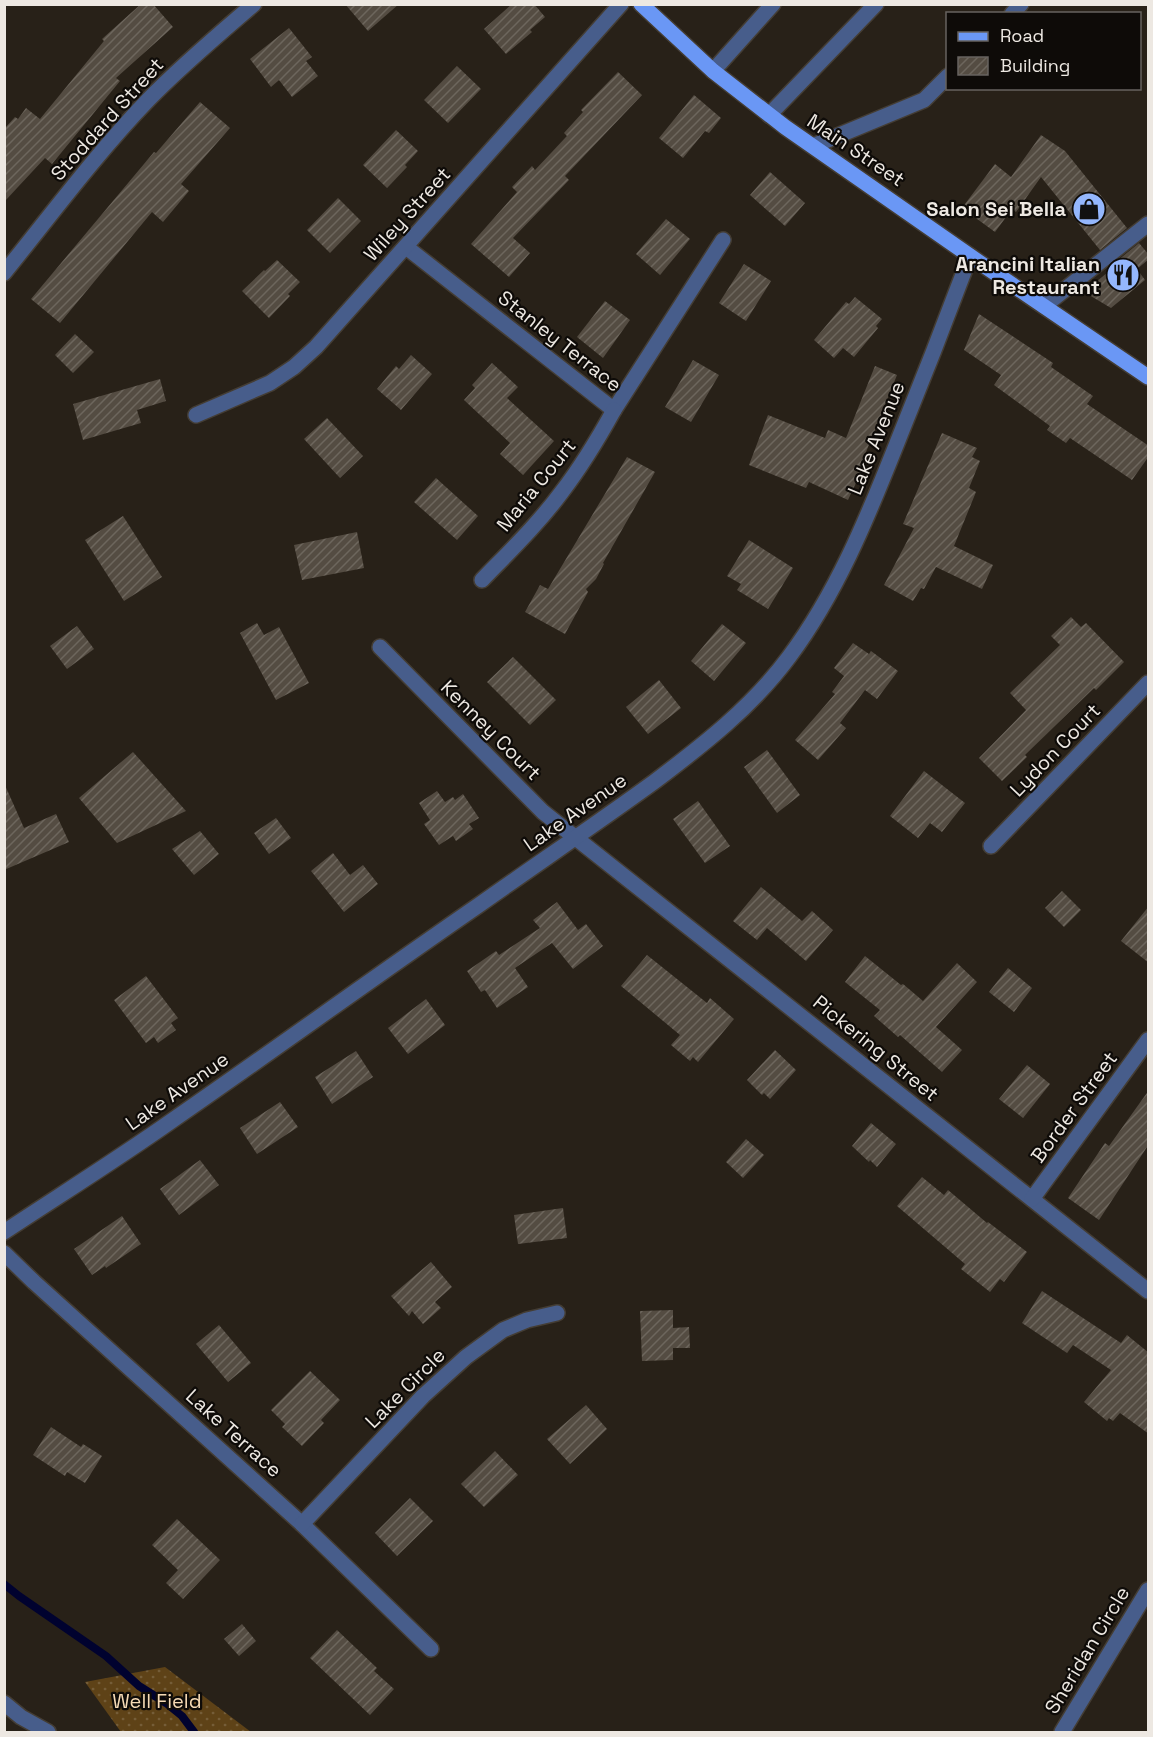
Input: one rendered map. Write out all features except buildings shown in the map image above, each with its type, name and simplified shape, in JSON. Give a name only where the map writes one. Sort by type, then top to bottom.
[{"type":"main road","name":"Main Street","points":[[641,5],[713,71],[769,115],[970,256],[1149,376]]},
{"type":"street","name":"Stoddard Street","points":[[4,273],[132,117],[165,82],[254,4]]},
{"type":"street","name":"Wiley Street","points":[[196,415],[270,383],[294,367],[316,347],[621,4]]},
{"type":"street","points":[[713,71],[773,4]]},
{"type":"street","points":[[769,115],[876,4]]},
{"type":"street","points":[[813,146],[924,99],[946,78]]},
{"type":"street","points":[[1044,306],[1149,224]]},
{"type":"street","name":"Stanley Terrace","points":[[406,247],[614,410],[723,240]]},
{"type":"street","name":"Lake Avenue","points":[[4,1232],[168,1124],[577,837],[677,764],[726,724],[776,674],[803,637],[839,576],[878,492],[930,364],[970,256]]},
{"type":"street","name":"Maria Court","points":[[482,580],[560,495],[614,410]]},
{"type":"street","name":"Kenney Court","points":[[380,647],[529,799],[577,837]]},
{"type":"street","name":"Lydon Court","points":[[991,846],[1149,683]]},
{"type":"street","name":"Pickering Street","points":[[577,837],[1149,1291]]},
{"type":"street","name":"Border Street","points":[[1032,1199],[1149,1040]]},
{"type":"street","name":"Lake Terrace","points":[[4,1253],[302,1524],[431,1648]]},
{"type":"street","name":"Lake Circle","points":[[302,1524],[423,1396],[475,1350],[503,1330],[557,1313]]},
{"type":"street","name":"Sheridan Circle","points":[[1062,1732],[1149,1590]]},
{"type":"street","points":[[4,1703],[21,1717],[48,1732]]},
{"type":"green space","name":"Well Field","points":[[165,1667],[251,1732],[121,1732],[85,1682]]},
{"type":"waterway","points":[[4,1584],[106,1656],[139,1686],[182,1716],[194,1732]]},
{"type":"place","name":"Salon Sei Bella","points":[[1089,209]]},
{"type":"place","name":"Arancini Italian Restaurant","points":[[1123,275]]}]
